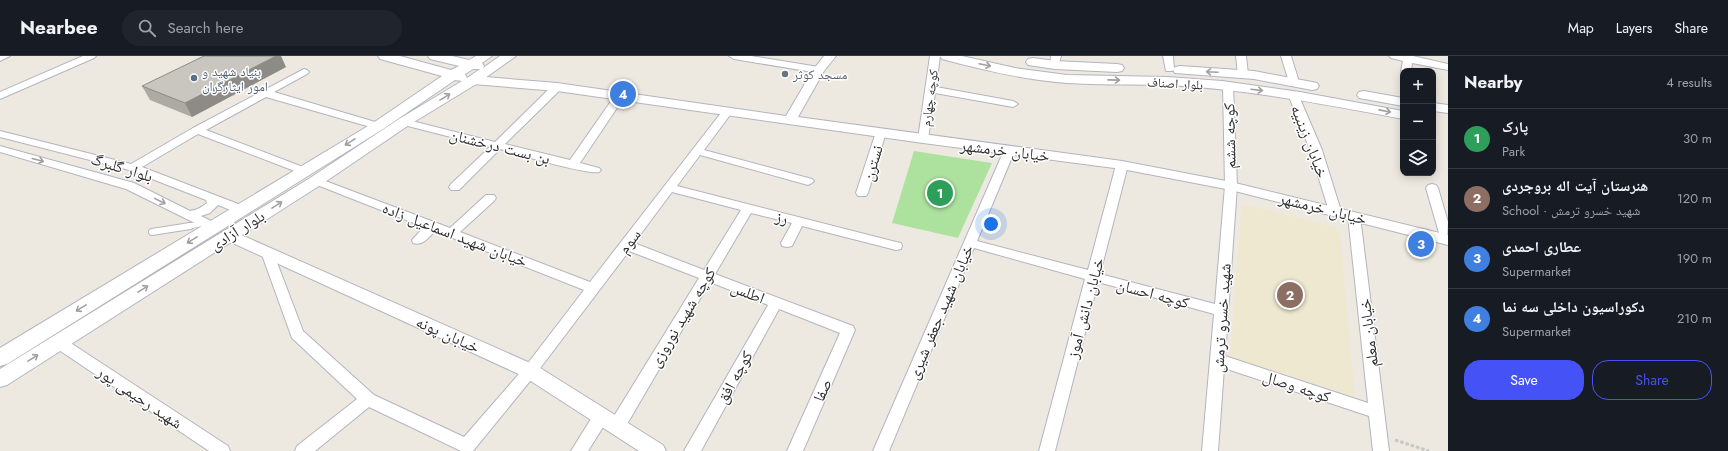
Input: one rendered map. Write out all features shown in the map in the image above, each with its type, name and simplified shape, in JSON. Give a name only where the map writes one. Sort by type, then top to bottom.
[{"type":"main road","points":[[385,56],[453,75],[489,69],[509,56]]},
{"type":"main road","points":[[404,62],[417,59],[421,56]]},
{"type":"main road","points":[[435,56],[472,72]]},
{"type":"main road","name":"بلوار آزادی","points":[[0,379],[230,235],[378,126],[404,115],[421,113],[472,72],[485,56]]},
{"type":"main road","name":"بلوار اصناف","points":[[947,56],[995,68],[1056,78],[1157,81],[1228,86],[1293,88],[1400,102]]},
{"type":"main road","name":"بلوار اصناف","points":[[996,56],[1055,61],[1168,63],[1242,74],[1400,114]]},
{"type":"main road","name":"بلوار آزادی","points":[[0,358],[209,225],[310,176],[404,115],[453,75]]},
{"type":"main road","points":[[1436,107],[1448,109]]},
{"type":"main road","points":[[1436,120],[1448,122]]},
{"type":"street","points":[[0,58],[5,56]]},
{"type":"street","points":[[0,96],[91,56]]},
{"type":"street","points":[[734,56],[820,70]]},
{"type":"street","points":[[790,120],[830,56]]},
{"type":"street","name":"کوچه چهارم","points":[[923,139],[935,56]]},
{"type":"street","points":[[1241,56],[1242,74]]},
{"type":"street","name":"خیابان زینبیه","points":[[1286,56],[1293,88],[1316,150],[1335,211]]},
{"type":"street","points":[[1394,56],[1408,57],[1448,67]]},
{"type":"street","points":[[1406,68],[1408,57]]},
{"type":"street","name":"خیابان خرمشهر","points":[[489,69],[557,87]]},
{"type":"street","points":[[133,168],[197,130],[304,72]]},
{"type":"street","name":"خیابان خرمشهر","points":[[472,72],[557,87],[923,139],[1122,164],[1231,186],[1447,240]]},
{"type":"street","name":"کوچه ششم","points":[[1228,86],[1231,186]]},
{"type":"street","points":[[455,187],[557,87]]},
{"type":"street","points":[[930,89],[1014,104]]},
{"type":"street","points":[[265,93],[378,126]]},
{"type":"street","points":[[573,165],[620,96]]},
{"type":"street","name":"سوم","points":[[466,449],[530,371],[728,111]]},
{"type":"street","name":"بن بست درخشنان","points":[[404,115],[498,146],[595,170]]},
{"type":"street","name":"خیابان شهید اسماعیل زاده","points":[[197,130],[434,226],[593,288]]},
{"type":"street","name":"نسترن","points":[[862,193],[881,132]]},
{"type":"street","name":"بلوار گلبرگ","points":[[0,134],[133,168],[242,210]]},
{"type":"street","name":"بلوار گلبرگ","points":[[0,150],[130,186],[209,225]]},
{"type":"street","points":[[697,150],[808,181]]},
{"type":"street","name":"خیابان شهید جعفر شیری","points":[[881,451],[1009,150]]},
{"type":"street","name":"خیابان دانش آموز","points":[[1047,451],[1122,164]]},
{"type":"street","name":"شهید خسرو ترمش","points":[[1210,451],[1231,186]]},
{"type":"street","name":"رز","points":[[669,188],[896,246]]},
{"type":"street","points":[[1432,188],[1447,240]]},
{"type":"street","points":[[190,215],[204,211],[209,207],[213,203],[211,197]]},
{"type":"street","points":[[452,233],[490,198]]},
{"type":"street","name":"کوچه شهید نوروزی","points":[[617,426],[748,208]]},
{"type":"street","name":"خیابان معلم","points":[[1354,216],[1381,451]]},
{"type":"street","points":[[787,243],[799,221]]},
{"type":"street","points":[[418,240],[434,226]]},
{"type":"street","name":"خیابان پونه","points":[[230,235],[530,371],[656,451]]},
{"type":"street","name":"کوچه احسان","points":[[969,243],[1221,311]]},
{"type":"street","name":"اطلس","points":[[626,245],[848,330]]},
{"type":"street","points":[[267,252],[297,334],[368,398],[466,449]]},
{"type":"street","name":"کوچه افق","points":[[692,451],[776,302]]},
{"type":"street","name":"صفا","points":[[795,451],[848,330]]},
{"type":"street","name":"شهید رحیمی پور","points":[[58,342],[222,451]]},
{"type":"street","name":"کوچه وصال","points":[[1218,360],[1377,412]]},
{"type":"street","points":[[303,451],[368,398]]},
{"type":"street","points":[[579,451],[602,416]]},
{"type":"lane","points":[[152,232],[209,225]]},
{"type":"path","points":[[1379,434],[1429,451]]},
{"type":"shaded area","points":[[1247,205],[1334,227],[1340,233],[1355,397],[1230,358],[1241,207]]},
{"type":"green space","points":[[914,151],[992,163],[958,238],[892,223]]},
{"type":"building","points":[[204,56],[276,56],[185,103],[142,86]]},
{"type":"place","name":"مسجد کوثر","points":[[785,74]]},
{"type":"place","name":"بنیاد شهید و امور ایثارگران","points":[[194,78]]},
{"type":"place","name":"دکوراسیون داخلی سه نما","points":[[623,94]]},
{"type":"place","name":"پارک","points":[[940,193]]},
{"type":"place","name":"عطاری احمدی","points":[[1421,244]]},
{"type":"place","name":"هنرستان آیت اله بروجردی","points":[[1290,295]]}]
